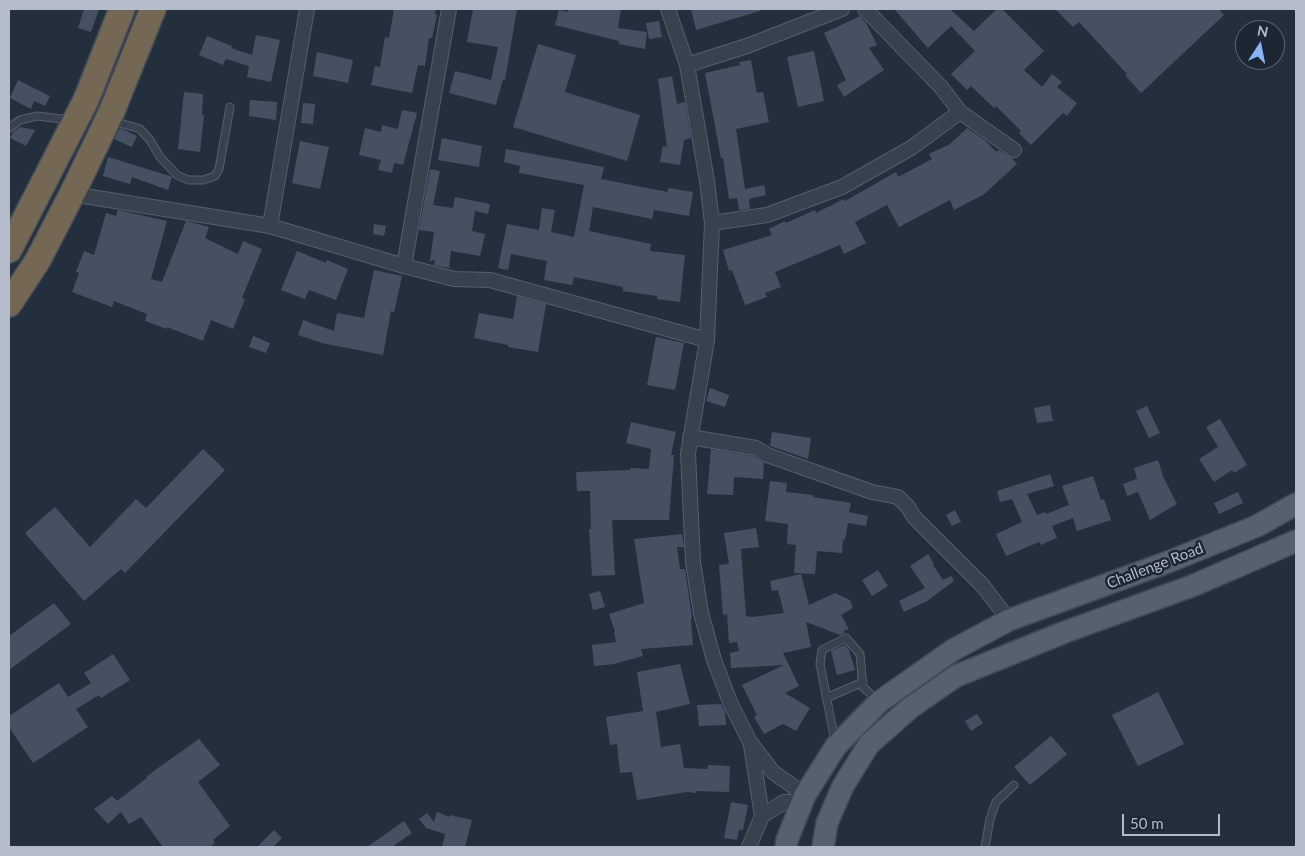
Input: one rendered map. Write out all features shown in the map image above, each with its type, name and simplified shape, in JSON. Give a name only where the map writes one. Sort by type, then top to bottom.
[{"type":"highway","points":[[9,250],[86,100],[122,9]]},
{"type":"highway","points":[[9,304],[38,260],[72,194],[108,120],[153,9]]},
{"type":"main road","name":"Challenge Road","points":[[786,847],[803,798],[836,746],[879,702],[953,650],[1010,620],[1168,562],[1248,530],[1296,504]]},
{"type":"main road","name":"Challenge Road","points":[[822,847],[827,823],[843,786],[869,744],[910,708],[956,676],[1065,632],[1192,586],[1296,541]]},
{"type":"street","points":[[270,226],[307,9]]},
{"type":"street","points":[[404,266],[449,9]]},
{"type":"street","points":[[668,9],[687,65],[707,181],[712,223],[707,340],[688,453],[693,562],[701,613],[714,660],[730,702],[750,742],[773,772],[803,798]]},
{"type":"street","points":[[687,65],[747,46],[842,9]]},
{"type":"street","points":[[865,9],[940,87],[960,112],[1014,150]]},
{"type":"street","points":[[712,223],[767,215],[842,187],[911,148],[960,112]]},
{"type":"street","points":[[72,194],[270,226],[404,266],[454,279],[490,280],[707,340]]},
{"type":"street","points":[[690,437],[756,448],[767,455],[872,492],[898,497],[908,507],[914,517],[983,586],[1010,620]]},
{"type":"street","points":[[749,847],[762,816],[750,742]]},
{"type":"street","points":[[762,816],[784,802],[803,798]]},
{"type":"lane","points":[[108,120],[140,129],[150,140],[160,157],[177,175],[188,180],[203,180],[215,176],[219,169],[230,107]]},
{"type":"lane","points":[[9,128],[20,120],[37,116],[76,121]]},
{"type":"lane","points":[[836,746],[820,664],[822,650],[846,638],[860,654],[863,687],[879,702]]},
{"type":"lane","points":[[826,698],[863,682]]},
{"type":"lane","points":[[985,847],[990,819],[996,802],[1014,785]]},
{"type":"building","points":[[84,9],[99,9],[91,32],[78,28]]},
{"type":"building","points":[[394,9],[436,9],[435,14],[437,15],[432,38],[429,38],[425,66],[418,65],[412,93],[371,85],[375,66],[380,67],[385,37],[389,38]]},
{"type":"building","points":[[473,9],[517,9],[505,80],[503,79],[496,105],[449,93],[455,71],[491,80],[498,47],[467,42]]},
{"type":"building","points":[[568,9],[621,9],[618,28],[647,32],[645,49],[619,44],[619,41],[555,25],[559,10],[568,12]]},
{"type":"building","points":[[691,9],[760,9],[760,11],[696,30]]},
{"type":"building","points":[[894,9],[950,9],[974,31],[997,9],[1002,9],[1044,51],[1024,70],[1042,87],[1052,74],[1062,82],[1057,87],[1077,103],[1067,116],[1063,113],[1031,145],[1019,133],[1021,131],[996,106],[994,108],[971,86],[967,90],[951,74],[975,51],[951,26],[928,48]]},
{"type":"building","points":[[1055,9],[1219,9],[1224,15],[1141,93],[1125,75],[1127,74],[1079,22],[1073,27]]},
{"type":"building","points":[[860,16],[866,23],[877,45],[869,48],[884,70],[844,97],[837,85],[846,80],[824,33]]},
{"type":"building","points":[[659,21],[662,37],[649,39],[646,23]]},
{"type":"building","points":[[256,35],[280,40],[271,82],[247,77],[249,66],[226,59],[223,65],[199,55],[207,36],[232,46],[231,48],[252,55]]},
{"type":"building","points":[[538,44],[576,55],[565,92],[640,115],[627,161],[513,127]]},
{"type":"building","points":[[814,51],[824,101],[798,107],[787,57]]},
{"type":"building","points":[[317,52],[353,60],[348,83],[313,76]]},
{"type":"building","points":[[751,60],[757,93],[763,92],[769,122],[736,129],[745,189],[764,185],[766,195],[749,199],[750,209],[739,210],[737,198],[729,199],[723,158],[721,158],[705,73],[740,65],[739,62]]},
{"type":"building","points":[[672,76],[677,104],[685,102],[691,138],[684,140],[680,165],[660,162],[663,146],[667,147],[658,79]]},
{"type":"building","points":[[18,80],[50,96],[45,106],[34,101],[31,109],[10,98]]},
{"type":"building","points":[[184,92],[203,94],[202,115],[204,115],[200,152],[178,149]]},
{"type":"building","points":[[250,100],[277,102],[276,120],[249,116]]},
{"type":"building","points":[[303,103],[315,104],[313,124],[301,123]]},
{"type":"building","points":[[402,110],[417,113],[403,165],[394,163],[392,173],[378,170],[381,160],[359,155],[365,128],[381,132],[382,125],[398,129]]},
{"type":"building","points":[[20,127],[35,130],[26,146],[10,138],[14,131]]},
{"type":"building","points":[[120,128],[137,136],[132,147],[114,139]]},
{"type":"building","points":[[967,128],[986,141],[996,152],[998,150],[1012,158],[1017,164],[983,195],[954,210],[950,200],[899,227],[887,205],[855,222],[866,243],[844,254],[840,245],[775,272],[781,287],[765,293],[767,297],[745,305],[732,270],[729,271],[723,250],[772,235],[769,229],[815,210],[816,213],[844,199],[845,201],[896,172],[898,177],[932,159],[929,154],[950,144]]},
{"type":"building","points":[[442,138],[482,146],[479,167],[438,160]]},
{"type":"building","points":[[300,141],[329,147],[320,189],[292,183]]},
{"type":"building","points":[[506,149],[604,167],[601,179],[668,192],[668,188],[693,192],[689,216],[654,210],[652,219],[593,207],[589,231],[651,244],[650,251],[685,255],[680,302],[657,299],[657,296],[623,291],[623,287],[574,277],[572,285],[544,280],[547,261],[511,254],[508,270],[498,268],[507,224],[539,230],[542,208],[555,210],[551,232],[574,237],[584,185],[519,173],[520,166],[504,162]]},
{"type":"building","points":[[108,157],[172,177],[168,190],[132,177],[130,184],[103,176]]},
{"type":"building","points":[[430,169],[440,171],[433,205],[453,208],[455,197],[490,204],[488,214],[475,211],[472,231],[485,234],[480,256],[451,251],[449,268],[434,265],[435,260],[430,261],[434,232],[419,230]]},
{"type":"building","points":[[118,210],[167,221],[151,279],[162,282],[186,221],[209,227],[205,238],[238,254],[243,241],[262,249],[242,298],[245,299],[233,329],[211,320],[203,341],[145,321],[147,314],[114,301],[112,307],[72,292],[79,273],[76,272],[84,251],[94,255],[106,213],[116,216]]},
{"type":"building","points":[[374,224],[386,226],[384,236],[373,234]]},
{"type":"building","points":[[297,251],[326,263],[327,260],[348,269],[336,300],[309,290],[305,299],[281,290]]},
{"type":"building","points":[[374,270],[402,276],[394,312],[391,311],[383,355],[322,343],[298,335],[303,320],[334,331],[337,313],[364,318]]},
{"type":"building","points":[[517,296],[546,304],[538,352],[508,347],[508,345],[474,338],[479,313],[513,319]]},
{"type":"building","points":[[253,336],[270,343],[266,353],[249,347]]},
{"type":"building","points":[[656,337],[684,343],[675,390],[647,385]]},
{"type":"building","points":[[710,388],[729,395],[725,407],[706,401]]},
{"type":"building","points":[[1050,405],[1053,421],[1037,423],[1034,408]]},
{"type":"building","points":[[1147,406],[1160,433],[1149,438],[1136,411]]},
{"type":"building","points":[[1220,419],[1247,465],[1234,473],[1232,470],[1214,482],[1199,459],[1218,447],[1206,427]]},
{"type":"building","points":[[631,422],[676,432],[671,455],[674,455],[669,520],[612,520],[615,575],[592,576],[589,529],[591,529],[590,491],[577,491],[576,472],[630,470],[631,468],[649,469],[651,449],[626,443]]},
{"type":"building","points":[[772,432],[811,438],[808,459],[770,446]]},
{"type":"building","points":[[203,449],[225,470],[125,573],[121,569],[84,601],[25,533],[55,507],[90,547],[136,499],[146,508]]},
{"type":"building","points":[[711,449],[753,456],[764,463],[763,479],[734,477],[733,495],[707,494]]},
{"type":"building","points":[[1158,460],[1163,476],[1177,504],[1150,520],[1138,492],[1127,496],[1123,484],[1137,479],[1134,468]]},
{"type":"building","points":[[1050,474],[1054,486],[1027,494],[1037,515],[1045,512],[1046,514],[1069,505],[1062,486],[1093,476],[1101,500],[1104,499],[1111,520],[1077,531],[1073,518],[1052,526],[1057,538],[1041,545],[1039,542],[1006,556],[996,534],[1022,522],[1012,499],[1000,502],[997,491]]},
{"type":"building","points":[[770,481],[787,483],[786,492],[813,495],[813,497],[851,503],[849,512],[868,516],[866,526],[848,523],[845,540],[843,539],[842,553],[817,551],[815,574],[794,573],[796,545],[787,544],[788,524],[765,521]]},
{"type":"building","points":[[1238,492],[1243,503],[1219,514],[1214,503]]},
{"type":"building","points":[[955,510],[961,522],[952,526],[946,515]]},
{"type":"building","points":[[756,528],[759,547],[741,549],[746,616],[784,613],[778,590],[772,591],[770,581],[801,574],[809,605],[835,593],[850,600],[853,608],[841,615],[849,629],[844,631],[845,633],[840,635],[806,622],[811,647],[783,653],[799,686],[785,693],[810,708],[796,731],[783,724],[764,734],[754,717],[757,715],[742,685],[784,665],[731,668],[730,653],[739,651],[737,642],[729,643],[727,614],[723,615],[719,565],[729,564],[724,533]]},
{"type":"building","points":[[682,534],[684,547],[677,547],[680,569],[685,569],[692,618],[693,645],[641,649],[643,656],[614,664],[594,666],[592,645],[616,642],[609,614],[644,603],[634,539]]},
{"type":"building","points":[[928,554],[943,580],[951,576],[954,581],[927,601],[904,612],[899,601],[925,588],[910,566]]},
{"type":"building","points":[[878,570],[888,586],[872,596],[862,580]]},
{"type":"building","points":[[600,591],[605,607],[593,610],[589,594]]},
{"type":"building","points":[[54,603],[71,624],[9,670],[9,636]]},
{"type":"building","points":[[845,645],[849,650],[855,670],[837,675],[831,651]]},
{"type":"building","points":[[113,654],[130,680],[101,698],[99,695],[76,709],[88,727],[33,763],[9,727],[9,716],[59,683],[68,697],[91,683],[84,673]]},
{"type":"building","points":[[680,664],[690,704],[656,712],[661,747],[680,744],[684,768],[708,769],[708,765],[730,766],[729,792],[696,791],[696,793],[687,792],[637,800],[632,772],[620,773],[617,744],[610,745],[606,717],[643,711],[637,672]]},
{"type":"building","points":[[1158,692],[1184,744],[1138,766],[1112,715]]},
{"type":"building","points":[[721,704],[725,712],[726,725],[699,726],[697,705]]},
{"type":"building","points":[[977,714],[983,723],[971,731],[965,721]]},
{"type":"building","points":[[1051,736],[1067,754],[1030,785],[1014,767]]},
{"type":"building","points":[[199,739],[220,765],[198,782],[230,826],[213,840],[215,843],[209,847],[163,847],[141,817],[129,824],[121,812],[108,824],[94,809],[112,796],[117,801],[146,777]]},
{"type":"building","points":[[731,802],[748,805],[743,830],[739,830],[737,840],[724,838]]},
{"type":"building","points":[[437,812],[449,817],[450,815],[472,820],[465,847],[442,847],[445,834],[426,828],[419,819],[427,813],[434,822]]},
{"type":"building","points":[[404,821],[412,833],[392,847],[367,847]]},
{"type":"building","points":[[274,830],[282,838],[273,847],[257,847]]}]
